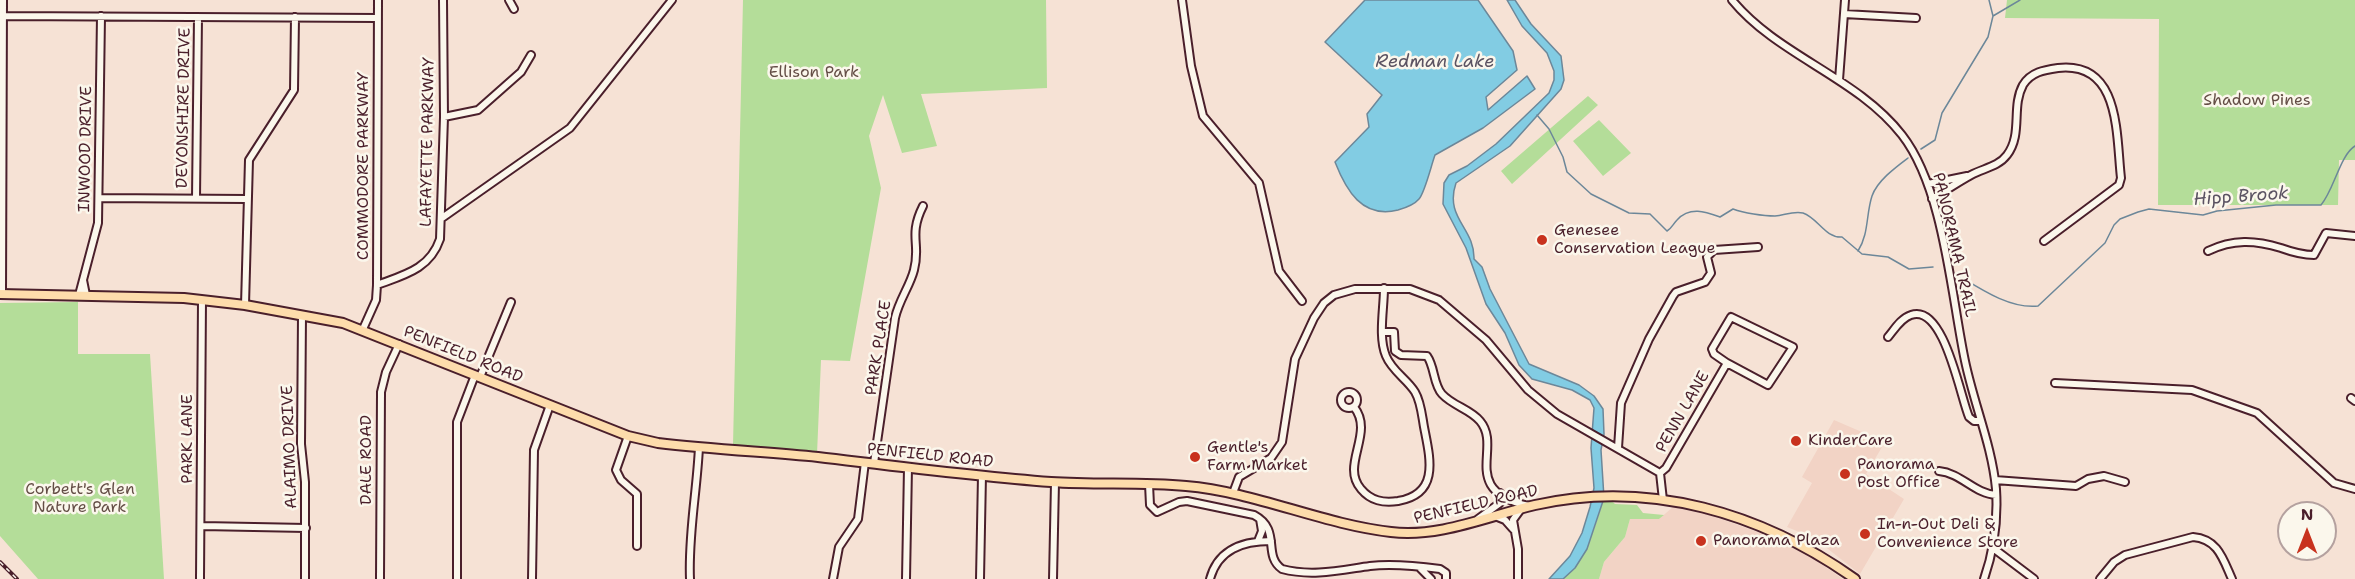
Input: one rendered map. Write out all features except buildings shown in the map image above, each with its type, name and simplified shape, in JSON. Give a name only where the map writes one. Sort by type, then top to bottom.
[{"type":"main road","name":"PENFIELD ROAD","points":[[1,294],[202,300],[302,315],[363,329],[628,436],[658,443],[1055,482],[1187,486],[1233,493],[1392,533],[1426,532],[1532,506],[1578,498],[1610,496],[1663,500],[1706,507],[1747,520],[1803,545],[1855,579]]},
{"type":"street","points":[[1,294],[3,0]]},
{"type":"street","name":"COMMODORE PARKWAY","points":[[363,329],[376,300],[377,285],[378,0]]},
{"type":"street","name":"LAFAYETTE PARKWAY","points":[[377,285],[415,270],[429,260],[440,239],[444,117],[442,0]]},
{"type":"street","points":[[509,0],[514,9]]},
{"type":"street","points":[[442,218],[570,128],[672,0]]},
{"type":"street","points":[[1182,0],[1191,66],[1203,116],[1259,183],[1279,271],[1302,301]]},
{"type":"street","name":"PANORAMA TRAIL","points":[[1732,0],[1746,15],[1783,43],[1839,80],[1879,111],[1898,131],[1917,158],[1932,199],[1995,480],[1993,548],[1984,579]]},
{"type":"street","points":[[1839,80],[1845,0]]},
{"type":"street","points":[[1844,14],[1916,18]]},
{"type":"street","points":[[3,16],[378,18]]},
{"type":"street","name":"INWOOD DRIVE","points":[[82,295],[83,280],[94,245],[99,198],[101,16]]},
{"type":"street","name":"DEVONSHIRE DRIVE","points":[[196,198],[198,17]]},
{"type":"street","points":[[244,305],[246,199],[250,156],[287,104],[294,90],[295,18]]},
{"type":"street","points":[[444,117],[478,110],[521,72],[531,55]]},
{"type":"street","points":[[1932,199],[1973,174],[1997,164],[2008,154],[2017,134],[2021,90],[2033,75],[2045,70],[2073,67],[2085,71],[2100,81],[2110,96],[2121,178],[2119,185],[2044,241]]},
{"type":"street","points":[[1928,184],[1973,174]]},
{"type":"street","points":[[99,198],[246,199]]},
{"type":"street","name":"PARK PLACE","points":[[874,464],[895,318],[901,296],[914,269],[915,224],[923,206]]},
{"type":"street","points":[[2208,251],[2224,244],[2244,241],[2265,243],[2302,255],[2314,255],[2325,234],[2355,236]]},
{"type":"street","points":[[1618,448],[1621,403],[1649,339],[1673,296],[1676,292],[1705,282],[1711,273],[1707,257],[1714,250],[1758,247]]},
{"type":"street","points":[[1354,407],[1362,426],[1354,471],[1358,485],[1369,496],[1384,502],[1406,499],[1419,492],[1429,476],[1430,465],[1419,402],[1415,392],[1386,357],[1383,332],[1384,288]]},
{"type":"street","points":[[1233,493],[1239,477],[1271,458],[1282,442],[1295,359],[1324,303],[1334,295],[1346,291],[1384,288],[1415,290],[1439,300],[1486,340],[1536,397],[1557,414],[1660,474],[1663,500]]},
{"type":"street","name":"PARK LANE","points":[[200,579],[202,300]]},
{"type":"street","points":[[457,579],[458,417],[511,302]]},
{"type":"street","points":[[1888,337],[1907,316],[1921,314],[1930,319],[1951,358],[1969,417],[1974,421],[1980,421]]},
{"type":"street","name":"ALAIMO DRIVE","points":[[302,315],[301,444],[306,528],[305,579]]},
{"type":"street","name":"PENN LANE","points":[[1731,317],[1793,347],[1771,382],[1765,385],[1727,363],[1715,356],[1712,349],[1731,317]]},
{"type":"street","points":[[1383,332],[1394,332],[1395,351],[1401,355],[1427,356],[1442,394],[1480,420],[1487,432],[1485,471],[1500,493],[1511,501],[1532,506]]},
{"type":"street","name":"DALE ROAD","points":[[380,579],[381,392],[386,372],[399,344]]},
{"type":"street","name":"PENN LANE","points":[[1660,474],[1666,468],[1727,363]]},
{"type":"street","points":[[2055,383],[2192,390],[2257,413],[2334,483],[2355,489]]},
{"type":"street","points":[[532,579],[533,454],[550,405]]},
{"type":"street","points":[[628,436],[616,470],[621,480],[637,494],[637,546]]},
{"type":"street","points":[[690,579],[691,530],[697,487],[699,447]]},
{"type":"street","points":[[833,579],[839,547],[858,519],[865,462]]},
{"type":"street","points":[[906,579],[908,467]]},
{"type":"street","points":[[1939,471],[1956,474],[1987,494],[1996,495]]},
{"type":"street","points":[[980,579],[982,475]]},
{"type":"street","points":[[1995,480],[2076,486],[2088,479],[2104,476],[2125,482]]},
{"type":"street","points":[[1053,579],[1055,482]]},
{"type":"street","points":[[1149,484],[1150,505],[1157,512],[1179,502],[1187,501],[1260,518],[1270,530],[1274,560],[1278,566],[1288,571],[1343,572],[1371,566],[1419,567],[1440,569],[1446,573],[1446,579]]},
{"type":"street","points":[[1477,520],[1500,503],[1500,493]]},
{"type":"street","points":[[1518,579],[1518,549],[1513,520],[1521,509]]},
{"type":"street","points":[[1494,516],[1505,520],[1513,530]]},
{"type":"street","points":[[1258,541],[1262,531],[1260,518]]},
{"type":"street","points":[[202,526],[306,528]]},
{"type":"street","points":[[2100,579],[2114,562],[2125,555],[2193,537],[2208,540],[2218,548],[2232,579]]},
{"type":"street","points":[[1210,579],[1213,569],[1224,554],[1243,543],[1271,541]]},
{"type":"street","points":[[1993,548],[2034,579]]},
{"type":"street","points":[[1419,567],[1431,579]]},
{"type":"shaded area","points":[[1834,420],[1885,442],[1866,474],[1904,499],[1860,574],[1814,538],[1787,527],[1812,483],[1802,477]]},
{"type":"shaded area","name":"Panorama Plaza","points":[[1673,507],[1710,515],[1769,536],[1811,557],[1843,579],[1599,579],[1604,562],[1625,537],[1630,519],[1659,519]]},
{"type":"green space","name":"Ellison Park","points":[[743,0],[1046,0],[1047,88],[921,94],[937,146],[902,153],[883,95],[869,136],[881,188],[850,361],[821,360],[817,454],[733,445]]},
{"type":"green space","name":"Shadow Pines","points":[[2007,0],[2355,0],[2355,160],[2339,160],[2338,205],[2158,205],[2159,19],[2005,18]]},
{"type":"green space","points":[[1588,96],[1598,105],[1512,184],[1501,171]]},
{"type":"green space","points":[[1599,120],[1631,153],[1603,176],[1573,141]]},
{"type":"green space","name":"Corbett's Glen Nature Park","points":[[78,302],[78,354],[150,354],[164,579],[38,579],[0,536],[0,303]]},
{"type":"green space","points":[[1603,501],[1637,505],[1643,513],[1664,515],[1659,519],[1630,519],[1625,537],[1604,562],[1599,579],[1563,579],[1583,553]]},
{"type":"water","name":"Redman Lake","points":[[1365,0],[1478,0],[1513,51],[1517,70],[1486,97],[1488,110],[1527,76],[1535,89],[1483,128],[1435,155],[1419,199],[1406,207],[1385,212],[1365,206],[1357,200],[1344,183],[1335,162],[1369,127],[1367,114],[1382,95],[1325,42]]},
{"type":"water","points":[[1507,0],[1515,0],[1531,24],[1561,56],[1564,80],[1561,89],[1510,146],[1456,183],[1453,195],[1457,214],[1473,248],[1474,259],[1482,267],[1490,289],[1529,364],[1579,385],[1594,396],[1603,409],[1604,434],[1601,450],[1604,498],[1587,549],[1575,568],[1563,579],[1549,579],[1570,556],[1582,533],[1594,488],[1591,448],[1594,408],[1590,400],[1572,390],[1532,379],[1519,365],[1505,333],[1486,304],[1466,248],[1443,204],[1444,183],[1449,175],[1467,166],[1496,144],[1549,93],[1554,80],[1554,71],[1547,53],[1522,26]]},
{"type":"waterway","points":[[1921,149],[1935,140],[1942,113],[1988,37],[1993,16],[1989,0]]},
{"type":"waterway","points":[[1993,16],[2020,0]]},
{"type":"waterway","name":"Hipp Brook","points":[[1537,115],[1549,129],[1563,157],[1567,172],[1591,194],[1629,213],[1650,214],[1667,231],[1682,216],[1693,212],[1704,212],[1720,217],[1733,209],[1770,216],[1796,212],[1813,219],[1831,234],[1842,237],[1862,254],[1888,257],[1909,269],[1933,267]]},
{"type":"waterway","name":"Hipp Brook","points":[[1961,277],[2007,302],[2038,306],[2105,243],[2114,225],[2120,219],[2149,209],[2203,215],[2217,211],[2276,205],[2321,205],[2345,157],[2355,146]]},
{"type":"waterway","points":[[1858,251],[1866,231],[1874,190],[1887,175],[1908,158]]},
{"type":"railway","points":[[0,562],[17,579]]},
{"type":"place","name":"Genesee Conservation League","points":[[1542,240]]},
{"type":"place","name":"KinderCare","points":[[1796,441]]},
{"type":"place","name":"Gentle's Farm Market","points":[[1195,457]]},
{"type":"place","name":"Panorama Post Office","points":[[1845,474]]},
{"type":"place","name":"In-n-Out Deli & Convenience Store","points":[[1865,534]]},
{"type":"place","name":"Panorama Plaza","points":[[1701,541]]}]
